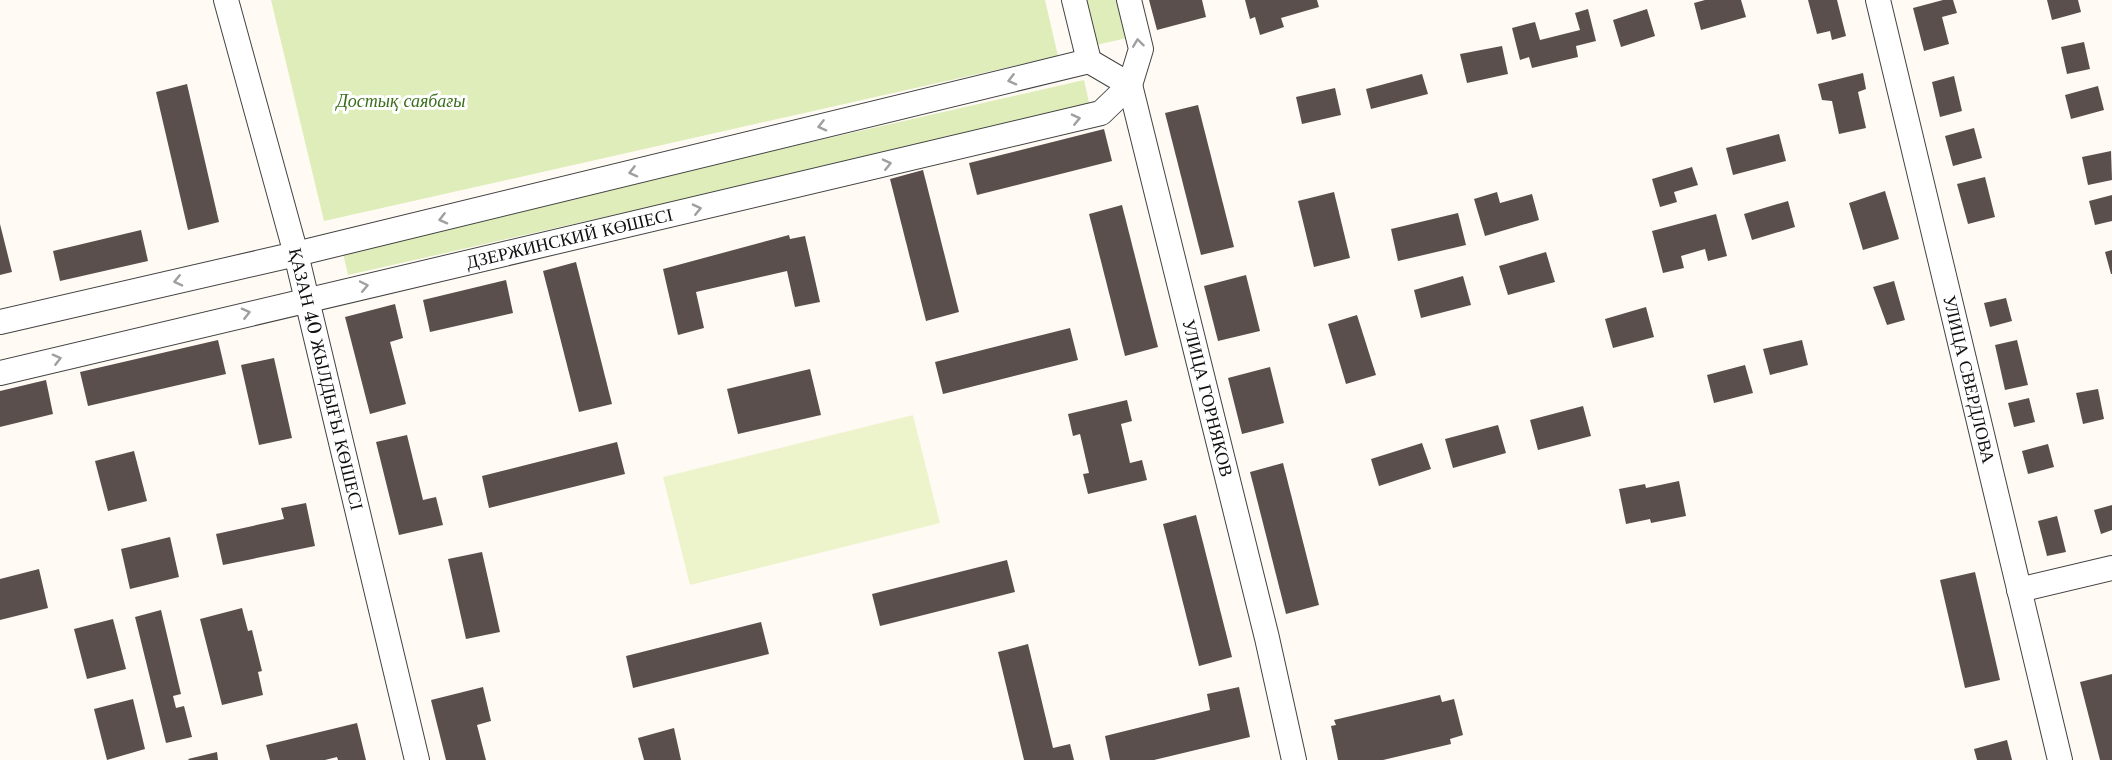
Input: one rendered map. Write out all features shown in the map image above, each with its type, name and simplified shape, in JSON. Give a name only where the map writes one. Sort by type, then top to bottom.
[{"type":"street","name":"ҚАЗАН 40 ЖЫЛДЫҒЫ КӨШЕСІ","points":[[226,0],[296,254],[417,760]]},
{"type":"street","points":[[1074,0],[1089,61]]},
{"type":"street","points":[[0,322],[296,254],[1089,61],[1130,85],[1141,49],[1129,0]]},
{"type":"street","name":"УЛИЦА СВЕРДЛОВА","points":[[1878,0],[2060,760]]},
{"type":"street","name":"ДЗЕРЖИНСКИЙ КӨШЕСІ","points":[[0,373],[1101,113],[1130,85]]},
{"type":"street","name":"УЛИЦА ГОРНЯКОВ","points":[[1130,85],[1261,615],[1293,760]]},
{"type":"street","points":[[2019,590],[2112,568]]},
{"type":"green space","name":"Достық саябағы","points":[[271,0],[1045,0],[1058,56],[324,221]]},
{"type":"green space","points":[[1085,0],[1118,0],[1127,38],[1096,45]]},
{"type":"green space","points":[[1084,80],[1090,107],[348,275],[342,249]]},
{"type":"green space","points":[[913,415],[940,523],[690,585],[663,477]]},
{"type":"building","points":[[1149,0],[1202,0],[1206,17],[1157,30]]},
{"type":"building","points":[[1245,0],[1317,0],[1319,7],[1281,18],[1284,27],[1260,35],[1255,17],[1250,19]]},
{"type":"building","points":[[1705,0],[1741,0],[1746,17],[1701,30],[1694,3]]},
{"type":"building","points":[[1808,0],[1837,0],[1846,36],[1832,40],[1830,31],[1817,34]]},
{"type":"building","points":[[1943,0],[1953,0],[1957,13],[1942,17],[1949,44],[1924,51],[1913,8]]},
{"type":"building","points":[[2047,0],[2078,0],[2081,12],[2052,20]]},
{"type":"building","points":[[1588,9],[1596,41],[1576,46],[1578,57],[1532,68],[1529,57],[1520,60],[1512,28],[1535,22],[1540,40],[1580,30],[1575,13]]},
{"type":"building","points":[[1647,9],[1655,36],[1621,47],[1613,20]]},
{"type":"building","points":[[2084,42],[2090,69],[2067,74],[2061,47]]},
{"type":"building","points":[[1502,46],[1508,74],[1467,83],[1460,54]]},
{"type":"building","points":[[1863,73],[1866,89],[1858,92],[1866,128],[1839,134],[1832,101],[1822,100],[1818,84]]},
{"type":"building","points":[[1422,74],[1428,94],[1371,109],[1366,89]]},
{"type":"building","points":[[1954,76],[1962,111],[1940,117],[1932,82]]},
{"type":"building","points":[[187,84],[219,222],[188,230],[156,92]]},
{"type":"building","points":[[2098,86],[2104,110],[2071,119],[2065,95]]},
{"type":"building","points":[[1335,88],[1341,115],[1302,124],[1296,97]]},
{"type":"building","points":[[1198,105],[1234,247],[1201,255],[1165,113]]},
{"type":"building","points":[[1974,128],[1982,158],[1953,166],[1945,136]]},
{"type":"building","points":[[1104,129],[1112,161],[977,195],[969,163]]},
{"type":"building","points":[[1779,134],[1786,161],[1733,175],[1726,148]]},
{"type":"building","points":[[2111,151],[2112,180],[2088,185],[2082,157]]},
{"type":"building","points":[[1692,167],[1698,185],[1674,192],[1677,202],[1660,207],[1652,179]]},
{"type":"building","points":[[923,170],[959,312],[926,321],[890,179]]},
{"type":"building","points":[[1985,177],[1995,217],[1968,224],[1957,184]]},
{"type":"building","points":[[1885,191],[1899,239],[1863,250],[1849,203]]},
{"type":"building","points":[[1334,192],[1350,258],[1314,267],[1298,201]]},
{"type":"building","points":[[1497,192],[1500,203],[1532,194],[1539,220],[1485,236],[1474,199]]},
{"type":"building","points":[[2112,195],[2112,221],[2095,225],[2089,201]]},
{"type":"building","points":[[1788,201],[1795,227],[1752,240],[1744,214]]},
{"type":"building","points":[[1122,205],[1158,347],[1125,356],[1089,214]]},
{"type":"building","points":[[1458,213],[1466,245],[1398,261],[1391,229]]},
{"type":"building","points":[[1716,214],[1727,256],[1708,261],[1705,249],[1681,256],[1684,268],[1663,273],[1652,231]]},
{"type":"building","points":[[0,224],[12,272],[0,275]]},
{"type":"building","points":[[141,230],[148,261],[60,281],[53,251]]},
{"type":"building","points":[[789,235],[790,239],[805,236],[820,302],[795,307],[787,271],[696,292],[704,328],[678,335],[663,269]]},
{"type":"building","points":[[2112,250],[2112,274],[2111,274],[2105,252]]},
{"type":"building","points":[[1546,252],[1555,282],[1508,295],[1499,266]]},
{"type":"building","points":[[576,262],[612,404],[579,412],[543,271]]},
{"type":"building","points":[[1246,275],[1260,331],[1218,341],[1204,286]]},
{"type":"building","points":[[1463,276],[1471,305],[1421,318],[1414,290]]},
{"type":"building","points":[[506,280],[513,313],[430,332],[423,300]]},
{"type":"building","points":[[1894,281],[1905,320],[1887,325],[1873,287]]},
{"type":"building","points":[[2006,298],[2012,321],[1990,327],[1984,303]]},
{"type":"building","points":[[395,304],[403,338],[390,342],[406,404],[370,414],[345,317]]},
{"type":"building","points":[[1646,307],[1654,337],[1613,348],[1605,319]]},
{"type":"building","points":[[1357,315],[1376,375],[1346,384],[1328,324]]},
{"type":"building","points":[[1070,328],[1078,360],[943,394],[935,362]]},
{"type":"building","points":[[218,340],[226,374],[88,406],[80,372]]},
{"type":"building","points":[[1802,340],[1808,365],[1770,375],[1763,349]]},
{"type":"building","points":[[2017,340],[2028,385],[2005,390],[1995,345]]},
{"type":"building","points":[[274,358],[292,438],[259,445],[241,365]]},
{"type":"building","points":[[1745,365],[1753,393],[1714,403],[1707,375]]},
{"type":"building","points":[[1270,367],[1284,423],[1242,434],[1228,378]]},
{"type":"building","points":[[810,369],[821,415],[738,434],[727,389]]},
{"type":"building","points":[[46,380],[53,414],[0,427],[0,391]]},
{"type":"building","points":[[2098,389],[2104,419],[2083,424],[2076,393]]},
{"type":"building","points":[[2029,398],[2035,422],[2014,427],[2008,403]]},
{"type":"building","points":[[1127,400],[1132,421],[1121,424],[1130,463],[1142,460],[1147,480],[1088,494],[1083,474],[1089,473],[1080,434],[1073,436],[1068,414]]},
{"type":"building","points":[[1583,406],[1591,436],[1538,450],[1530,420]]},
{"type":"building","points":[[1498,425],[1506,453],[1453,468],[1445,439]]},
{"type":"building","points":[[407,435],[423,500],[436,497],[443,525],[399,535],[376,442]]},
{"type":"building","points":[[617,442],[625,474],[489,508],[482,476]]},
{"type":"building","points":[[1422,443],[1431,469],[1379,486],[1371,459]]},
{"type":"building","points":[[2048,444],[2054,467],[2028,474],[2022,451]]},
{"type":"building","points":[[134,451],[147,501],[108,511],[95,461]]},
{"type":"building","points":[[1283,463],[1319,605],[1286,614],[1250,472]]},
{"type":"building","points":[[1679,481],[1686,516],[1651,523],[1650,519],[1626,524],[1619,489],[1645,484],[1646,488]]},
{"type":"building","points":[[306,503],[315,546],[223,565],[216,534],[284,519],[281,508]]},
{"type":"building","points":[[2112,505],[2112,530],[2101,534],[2094,510]]},
{"type":"building","points":[[1196,515],[1232,657],[1199,666],[1163,524]]},
{"type":"building","points":[[2057,516],[2066,552],[2047,556],[2038,521]]},
{"type":"building","points":[[170,537],[179,577],[130,589],[121,549]]},
{"type":"building","points":[[482,552],[500,632],[466,639],[448,559]]},
{"type":"building","points":[[1007,560],[1015,592],[880,626],[872,594]]},
{"type":"building","points":[[39,569],[48,608],[0,620],[0,579]]},
{"type":"building","points":[[1975,572],[2000,680],[1965,688],[1940,580]]},
{"type":"building","points":[[242,608],[248,631],[252,630],[262,671],[258,672],[263,695],[222,705],[200,619]]},
{"type":"building","points":[[161,610],[181,694],[173,696],[176,708],[184,706],[192,737],[166,743],[135,617]]},
{"type":"building","points":[[113,619],[126,669],[87,679],[74,629]]},
{"type":"building","points":[[761,622],[769,654],[633,688],[626,656]]},
{"type":"building","points":[[1028,644],[1053,748],[1070,744],[1074,760],[1024,760],[998,652]]},
{"type":"building","points":[[2112,674],[2112,760],[2100,760],[2080,682]]},
{"type":"building","points":[[483,687],[491,721],[477,725],[486,760],[446,760],[431,700]]},
{"type":"building","points":[[1239,687],[1250,737],[1154,760],[1110,760],[1105,736],[1210,710],[1207,694]]},
{"type":"building","points":[[1440,695],[1442,702],[1454,699],[1463,735],[1450,739],[1451,744],[1383,760],[1338,760],[1331,726],[1336,725],[1334,720]]},
{"type":"building","points":[[133,699],[145,749],[107,760],[94,709]]},
{"type":"building","points":[[357,723],[366,760],[338,760],[337,757],[325,760],[270,760],[266,745]]},
{"type":"building","points":[[674,728],[681,760],[644,760],[638,738]]},
{"type":"building","points":[[2007,740],[2012,760],[1977,760],[1974,749]]},
{"type":"building","points":[[217,752],[218,760],[188,759]]}]
